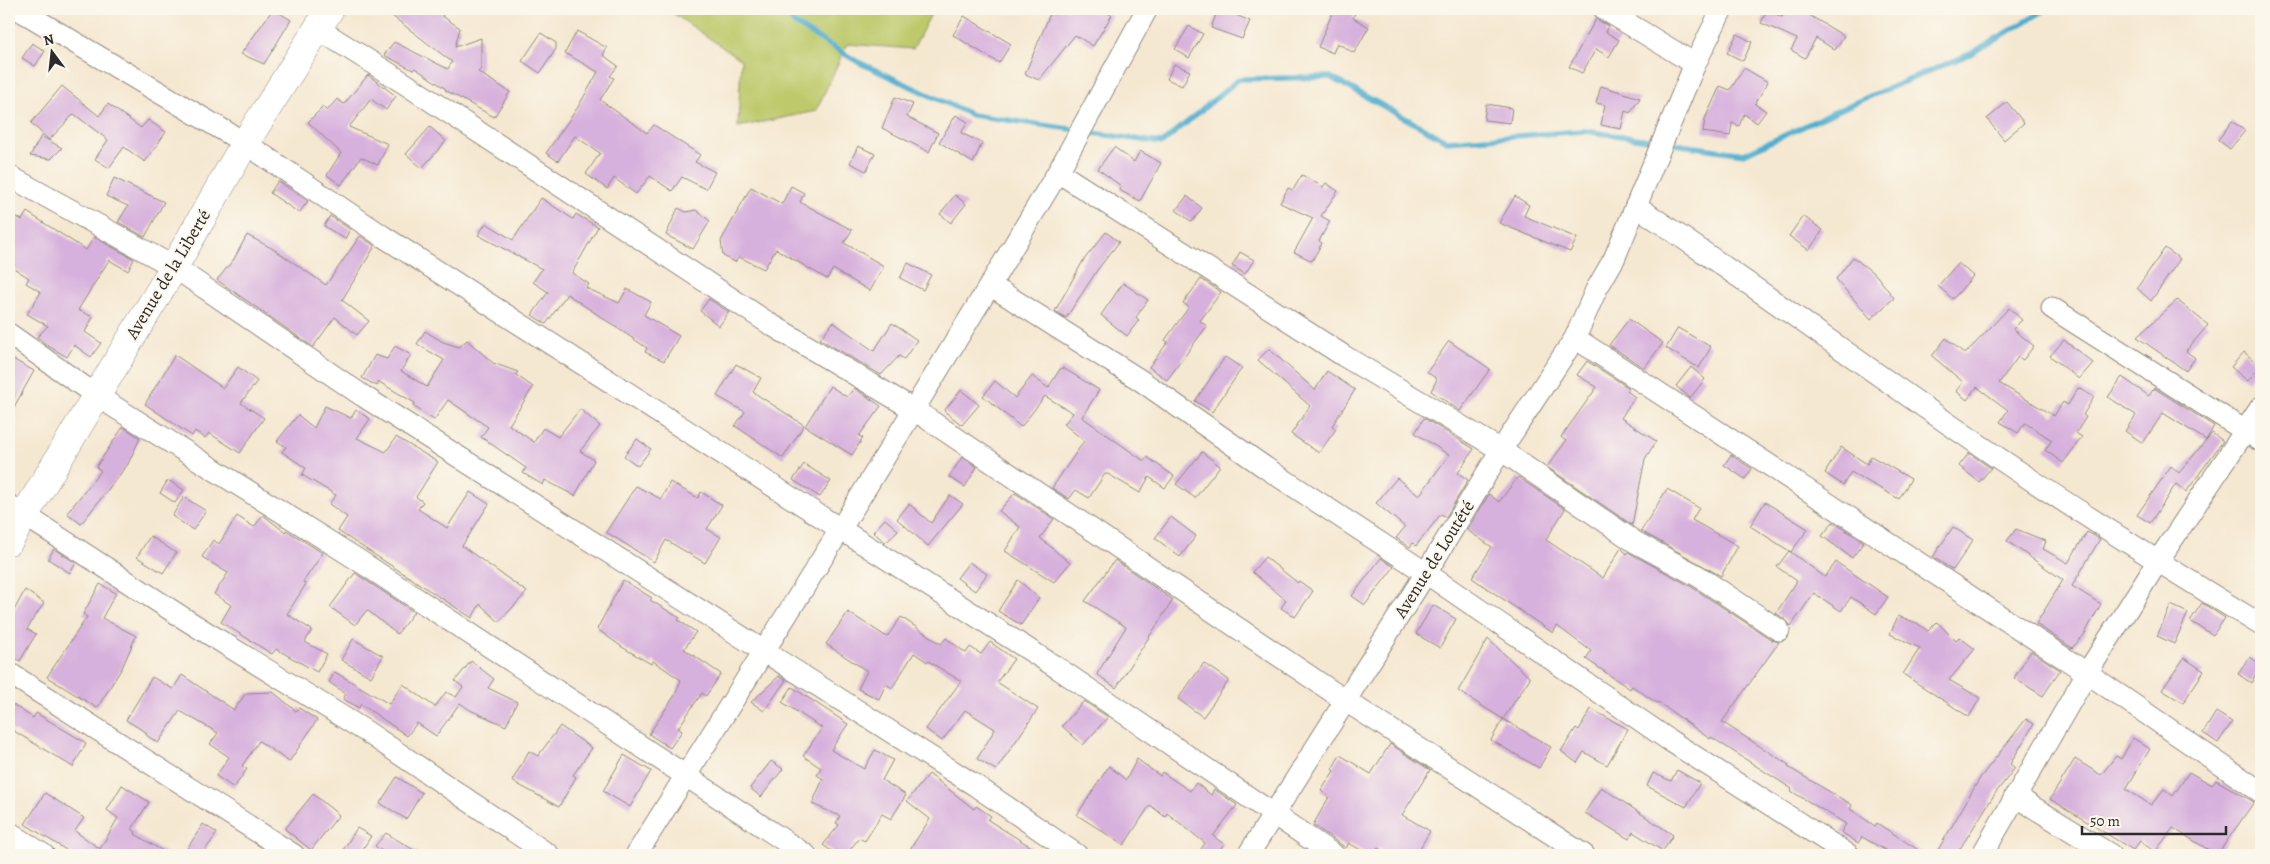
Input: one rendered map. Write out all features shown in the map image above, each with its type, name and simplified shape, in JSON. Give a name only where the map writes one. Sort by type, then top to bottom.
[{"type":"street","points":[[18,9],[245,143],[384,237],[1082,684],[1334,855]]},
{"type":"street","points":[[636,855],[840,530],[990,286],[1058,172],[1147,9]]},
{"type":"street","points":[[1604,9],[1695,64]]},
{"type":"street","name":"Avenue de Loutété","points":[[1248,855],[1426,574],[1501,450],[1575,338],[1596,290],[1614,259],[1695,64],[1722,9]]},
{"type":"street","points":[[323,18],[404,83],[770,324],[913,409],[1346,701],[1584,855]]},
{"type":"street","name":"Avenue de la Liberté","points":[[9,540],[16,510],[96,396],[245,143],[323,18]]},
{"type":"street","points":[[1058,172],[1344,356],[1501,450],[1611,527],[1698,576],[1779,630]]},
{"type":"street","points":[[9,176],[174,266],[363,396],[976,786],[1077,855]]},
{"type":"street","points":[[1636,206],[1750,283],[1957,430],[2158,561],[2261,625]]},
{"type":"street","points":[[990,286],[1140,380],[1266,468],[1426,574],[1669,740],[1849,855]]},
{"type":"street","points":[[2052,308],[2254,436]]},
{"type":"street","points":[[9,334],[96,396],[355,558],[806,855]]},
{"type":"street","points":[[1575,338],[2087,673],[2261,792]]},
{"type":"street","points":[[1982,855],[2087,673],[2158,561],[2254,436],[2261,407]]},
{"type":"street","points":[[16,510],[188,621],[368,732],[549,855]]},
{"type":"street","points":[[9,673],[294,855]]},
{"type":"street","points":[[2015,796],[2111,855]]},
{"type":"street","points":[[9,832],[44,855]]},
{"type":"green space","points":[[667,9],[928,9],[932,12],[913,49],[847,44],[816,111],[738,127],[741,60]]},
{"type":"building","points":[[273,9],[291,20],[264,64],[241,54]]},
{"type":"building","points":[[383,9],[446,9],[442,16],[460,28],[455,47],[481,38],[481,69],[478,72],[510,92],[494,117],[445,90],[415,68],[413,70],[384,55],[394,42],[448,69],[452,62]]},
{"type":"building","points":[[1052,9],[1099,9],[1112,15],[1093,46],[1075,35],[1039,80],[1025,74]]},
{"type":"building","points":[[1218,9],[1241,9],[1236,15],[1250,21],[1242,39],[1211,28]]},
{"type":"building","points":[[1334,9],[1346,9],[1355,13],[1353,18],[1369,27],[1354,53],[1337,43],[1333,53],[1318,47]]},
{"type":"building","points":[[1787,9],[1799,9],[1844,36],[1835,50],[1816,38],[1805,58],[1791,50],[1797,39],[1761,23],[1767,10],[1782,17]]},
{"type":"building","points":[[964,16],[1011,44],[999,63],[953,35]]},
{"type":"building","points":[[1596,19],[1609,26],[1606,32],[1619,40],[1609,57],[1596,49],[1582,73],[1569,67]]},
{"type":"building","points":[[1189,26],[1203,34],[1189,58],[1175,49]]},
{"type":"building","points":[[577,31],[607,48],[603,55],[618,66],[610,76],[614,78],[600,100],[647,133],[654,125],[700,155],[695,162],[715,172],[706,189],[682,177],[672,191],[650,176],[636,194],[614,178],[607,189],[586,174],[600,153],[575,136],[558,161],[546,153],[578,107],[598,72],[565,53]]},
{"type":"building","points":[[541,33],[556,43],[556,49],[540,73],[522,61]]},
{"type":"building","points":[[1737,34],[1752,42],[1743,61],[1727,53]]},
{"type":"building","points":[[32,43],[45,51],[35,66],[22,58]]},
{"type":"building","points":[[1174,64],[1190,71],[1182,86],[1167,79]]},
{"type":"building","points":[[1744,68],[1768,82],[1755,104],[1766,111],[1757,123],[1744,114],[1739,126],[1732,123],[1730,136],[1703,132],[1705,119],[1720,86],[1730,90]]},
{"type":"building","points":[[368,75],[396,96],[386,110],[371,99],[349,127],[388,144],[378,165],[361,157],[341,185],[327,175],[341,153],[308,122],[323,107],[327,111],[337,99],[344,104]]},
{"type":"building","points":[[62,86],[99,116],[108,104],[141,128],[148,120],[166,132],[145,162],[124,147],[109,168],[95,159],[108,140],[74,114],[49,140],[31,123]]},
{"type":"building","points":[[1601,86],[1640,98],[1630,113],[1625,111],[1621,129],[1601,125],[1605,105],[1596,103]]},
{"type":"building","points":[[895,97],[913,104],[907,117],[938,133],[929,152],[882,128]]},
{"type":"building","points":[[2007,102],[2024,123],[2004,140],[1987,119]]},
{"type":"building","points":[[1486,104],[1512,108],[1510,123],[1484,120]]},
{"type":"building","points":[[956,115],[968,122],[961,133],[982,143],[973,163],[939,142]]},
{"type":"building","points":[[2232,121],[2245,131],[2230,149],[2218,140]]},
{"type":"building","points":[[430,127],[446,141],[422,168],[406,154]]},
{"type":"building","points":[[41,136],[62,148],[51,159],[30,156]]},
{"type":"building","points":[[858,146],[875,154],[866,171],[850,163]]},
{"type":"building","points":[[1114,147],[1134,162],[1140,151],[1161,163],[1140,201],[1119,190],[1121,186],[1098,169]]},
{"type":"building","points":[[1302,175],[1323,187],[1326,183],[1338,191],[1321,216],[1330,221],[1319,241],[1322,243],[1312,261],[1294,252],[1313,218],[1280,203],[1288,188],[1293,190]]},
{"type":"building","points":[[114,178],[164,202],[145,237],[118,222],[128,206],[106,196]]},
{"type":"building","points":[[278,181],[308,201],[299,213],[270,193]]},
{"type":"building","points":[[791,186],[804,193],[800,202],[852,230],[844,243],[884,266],[870,291],[833,269],[827,279],[776,249],[764,269],[739,257],[735,262],[723,256],[721,241],[751,187],[782,204]]},
{"type":"building","points":[[955,195],[966,204],[951,223],[940,214]]},
{"type":"building","points":[[1187,196],[1202,208],[1192,222],[1176,210]]},
{"type":"building","points":[[1515,196],[1529,205],[1524,216],[1577,238],[1570,252],[1499,223]]},
{"type":"building","points":[[541,198],[573,219],[576,214],[598,227],[572,273],[589,284],[586,288],[619,303],[627,289],[651,302],[644,315],[679,336],[664,361],[645,352],[647,348],[567,294],[546,324],[532,315],[548,292],[533,282],[542,269],[478,235],[486,223],[513,240]]},
{"type":"building","points":[[678,208],[686,212],[696,210],[710,221],[693,249],[666,235]]},
{"type":"building","points":[[9,212],[22,220],[27,212],[86,250],[94,237],[134,259],[128,271],[109,260],[78,310],[93,317],[85,332],[101,343],[91,357],[74,345],[67,357],[37,337],[48,326],[27,314],[41,292],[26,283],[29,278],[9,265]]},
{"type":"building","points":[[330,216],[350,229],[345,239],[324,226]]},
{"type":"building","points":[[1803,216],[1823,230],[1809,250],[1789,236]]},
{"type":"building","points":[[1106,232],[1119,242],[1098,269],[1066,318],[1055,311],[1083,261]]},
{"type":"building","points":[[247,235],[275,250],[326,285],[360,236],[375,246],[342,300],[369,321],[357,335],[335,317],[313,347],[217,280],[234,259]]},
{"type":"building","points":[[2165,248],[2180,259],[2151,301],[2137,288]]},
{"type":"building","points":[[1240,252],[1254,260],[1245,274],[1232,266]]},
{"type":"building","points":[[1853,257],[1876,275],[1894,298],[1871,319],[1836,279]]},
{"type":"building","points":[[908,263],[931,275],[923,290],[900,278]]},
{"type":"building","points":[[1958,263],[1973,276],[1953,299],[1938,286]]},
{"type":"building","points":[[1201,279],[1221,292],[1200,321],[1207,326],[1167,380],[1149,367],[1168,342],[1165,340],[1189,307],[1183,303]]},
{"type":"building","points":[[1123,283],[1148,300],[1136,317],[1139,320],[1127,336],[1101,315]]},
{"type":"building","points":[[709,299],[729,312],[719,326],[700,311]]},
{"type":"building","points":[[2177,300],[2208,325],[2186,351],[2195,358],[2186,371],[2137,337]]},
{"type":"building","points":[[2009,308],[2022,320],[2013,329],[2034,346],[2023,360],[2018,357],[1999,383],[2054,416],[2063,402],[2068,405],[2078,388],[2094,397],[2083,415],[2086,417],[2076,433],[2082,437],[2063,463],[2045,450],[2052,440],[2025,423],[2018,433],[2000,422],[2008,410],[1977,387],[1967,400],[1956,391],[1963,382],[1932,356],[1946,338],[1965,354]]},
{"type":"building","points":[[1629,319],[1663,343],[1644,368],[1609,345]]},
{"type":"building","points":[[833,322],[874,351],[892,323],[917,340],[904,359],[899,356],[881,375],[820,339]]},
{"type":"building","points":[[1678,328],[1711,347],[1699,368],[1666,348]]},
{"type":"building","points":[[425,331],[443,342],[459,347],[467,340],[493,363],[518,372],[516,375],[533,387],[509,425],[534,442],[543,428],[558,437],[580,409],[600,426],[580,451],[594,460],[575,496],[545,480],[543,485],[523,473],[526,468],[481,437],[488,427],[448,400],[434,420],[413,406],[415,403],[379,382],[377,386],[362,378],[375,355],[387,359],[395,346],[411,355],[401,371],[427,387],[444,360],[417,344]]},
{"type":"building","points":[[2064,340],[2093,363],[2079,379],[2050,356]]},
{"type":"building","points":[[1449,341],[1490,369],[1460,411],[1431,391],[1437,379],[1427,372]]},
{"type":"building","points":[[1269,349],[1315,390],[1327,371],[1355,390],[1332,426],[1336,429],[1319,453],[1291,434],[1310,406],[1258,360]]},
{"type":"building","points":[[2244,352],[2260,366],[2248,381],[2231,367]]},
{"type":"building","points":[[175,355],[223,388],[238,367],[257,381],[241,403],[264,418],[240,453],[209,433],[205,438],[195,431],[192,436],[145,404]]},
{"type":"building","points":[[9,357],[34,371],[9,416]]},
{"type":"building","points":[[1225,357],[1242,368],[1212,412],[1195,401]]},
{"type":"building","points":[[1587,361],[1629,388],[1627,391],[1635,397],[1621,418],[1656,441],[1645,459],[1632,525],[1547,467],[1566,441],[1561,437],[1597,387],[1577,375]]},
{"type":"building","points":[[736,364],[761,378],[753,392],[804,425],[783,458],[735,426],[745,412],[717,396]]},
{"type":"building","points":[[1691,367],[1705,379],[1690,398],[1676,386]]},
{"type":"building","points":[[1063,368],[1099,390],[1082,417],[1144,461],[1147,457],[1174,476],[1165,488],[1149,477],[1140,493],[1105,474],[1089,498],[1076,490],[1069,499],[1052,488],[1084,441],[1064,424],[1073,413],[1045,396],[1021,427],[983,396],[995,381],[1015,398],[1032,376],[1048,388],[1060,369]]},
{"type":"building","points":[[2122,377],[2149,396],[2154,388],[2214,426],[2206,440],[2163,413],[2143,443],[2125,431],[2136,415],[2108,397]]},
{"type":"building","points":[[830,386],[847,397],[854,388],[881,406],[859,436],[863,438],[852,455],[805,426]]},
{"type":"building","points":[[961,390],[979,405],[962,425],[944,411]]},
{"type":"building","points":[[325,406],[351,418],[356,410],[370,419],[357,438],[386,452],[396,437],[438,462],[416,497],[423,502],[418,509],[447,528],[470,492],[489,504],[462,546],[527,592],[499,622],[480,604],[472,618],[338,531],[347,517],[329,504],[336,495],[302,475],[306,468],[282,452],[286,447],[277,441],[298,415],[314,428]]},
{"type":"building","points":[[1424,418],[1474,449],[1458,473],[1468,480],[1446,517],[1441,514],[1416,546],[1413,543],[1410,547],[1396,538],[1405,527],[1376,503],[1397,478],[1419,496],[1449,455],[1415,433]]},
{"type":"building","points":[[123,427],[140,438],[128,464],[81,524],[67,513],[101,471],[96,467]]},
{"type":"building","points":[[2212,433],[2223,441],[2186,492],[2176,484],[2150,523],[2137,515],[2171,466],[2179,473]]},
{"type":"building","points":[[637,439],[651,449],[638,466],[624,456]]},
{"type":"building","points":[[1841,447],[1867,464],[1871,456],[1911,479],[1899,499],[1851,472],[1843,485],[1825,473]]},
{"type":"building","points":[[1202,452],[1220,466],[1195,498],[1176,484]]},
{"type":"building","points":[[1969,453],[1991,468],[1979,482],[1959,466]]},
{"type":"building","points":[[1731,455],[1752,469],[1745,479],[1724,465]]},
{"type":"building","points":[[962,457],[977,467],[965,487],[949,477]]},
{"type":"building","points":[[804,464],[831,481],[820,497],[793,480]]},
{"type":"building","points":[[1518,477],[1565,509],[1546,540],[1603,578],[1621,548],[1627,554],[1628,552],[1692,587],[1772,640],[1779,642],[1722,722],[1789,765],[1788,767],[1852,805],[1850,809],[1875,826],[1877,823],[1926,855],[1894,855],[1862,837],[1858,843],[1841,832],[1846,824],[1791,791],[1792,789],[1711,737],[1710,739],[1658,702],[1632,686],[1630,689],[1586,659],[1591,651],[1557,626],[1553,633],[1472,578],[1492,547],[1467,530],[1489,494],[1499,502]]},
{"type":"building","points":[[168,480],[184,490],[175,503],[160,493]]},
{"type":"building","points":[[670,482],[698,498],[701,492],[722,505],[707,529],[721,537],[705,563],[666,540],[654,562],[606,532],[636,486],[661,499]]},
{"type":"building","points":[[1667,489],[1699,508],[1692,520],[1738,546],[1721,576],[1641,531]]},
{"type":"building","points":[[1015,493],[1054,519],[1040,538],[1070,563],[1054,582],[1005,551],[1020,527],[999,511]]},
{"type":"building","points":[[950,495],[963,504],[928,546],[897,519],[909,504],[931,523]]},
{"type":"building","points":[[184,497],[206,511],[193,530],[172,516]]},
{"type":"building","points":[[1765,502],[1808,529],[1791,552],[1750,526]]},
{"type":"building","points":[[263,515],[285,532],[286,530],[323,553],[303,582],[306,584],[287,614],[312,630],[305,642],[327,654],[317,672],[276,649],[272,654],[221,622],[231,605],[214,594],[228,573],[202,557],[213,540],[219,544],[237,516],[254,527]]},
{"type":"building","points":[[1171,517],[1196,536],[1180,557],[1155,538]]},
{"type":"building","points":[[885,519],[898,530],[886,543],[873,532]]},
{"type":"building","points":[[1833,522],[1864,542],[1852,558],[1822,536]]},
{"type":"building","points":[[1953,527],[1973,540],[1953,570],[1933,557]]},
{"type":"building","points":[[2016,529],[2046,541],[2043,549],[2068,563],[2087,532],[2100,539],[2072,586],[2101,604],[2084,635],[2072,648],[2036,624],[2063,580],[2007,541]]},
{"type":"building","points":[[150,536],[176,553],[163,573],[137,557]]},
{"type":"building","points":[[54,549],[76,563],[70,573],[48,559]]},
{"type":"building","points":[[1789,551],[1825,577],[1836,562],[1888,597],[1876,614],[1851,597],[1841,611],[1814,593],[1791,626],[1776,613],[1797,581],[1777,567]]},
{"type":"building","points":[[1265,557],[1298,583],[1299,581],[1313,591],[1295,617],[1281,608],[1286,600],[1252,572]]},
{"type":"building","points":[[1381,558],[1394,567],[1365,605],[1352,596]]},
{"type":"building","points":[[1115,560],[1173,600],[1116,688],[1097,674],[1126,627],[1085,601]]},
{"type":"building","points":[[969,562],[987,574],[975,591],[957,578]]},
{"type":"building","points":[[355,573],[414,612],[397,634],[367,610],[355,625],[330,607]]},
{"type":"building","points":[[623,580],[652,598],[650,600],[680,618],[678,620],[696,632],[684,649],[721,674],[706,696],[702,693],[678,728],[682,731],[670,748],[649,734],[675,695],[681,680],[653,661],[651,664],[622,647],[597,629]]},
{"type":"building","points":[[1018,580],[1039,598],[1021,625],[998,611]]},
{"type":"building","points":[[100,584],[116,593],[102,618],[136,636],[122,668],[97,708],[47,677],[87,617],[83,614]]},
{"type":"building","points":[[25,590],[44,603],[27,629],[36,634],[20,661],[9,654],[9,620]]},
{"type":"building","points":[[2202,603],[2225,618],[2213,635],[2190,621]]},
{"type":"building","points":[[1433,605],[1456,619],[1440,648],[1416,634]]},
{"type":"building","points":[[2171,605],[2188,613],[2174,644],[2157,636]]},
{"type":"building","points":[[848,612],[887,637],[901,617],[941,644],[946,638],[966,653],[970,647],[981,654],[990,642],[1014,659],[997,682],[1038,709],[996,770],[977,759],[995,729],[965,710],[942,741],[926,729],[961,681],[928,661],[914,653],[892,688],[886,684],[879,699],[858,689],[867,671],[826,644]]},
{"type":"building","points":[[1898,616],[1917,623],[1928,631],[1937,622],[1956,641],[1959,637],[1975,649],[1949,680],[1980,698],[1969,717],[1903,674],[1920,648],[1890,634]]},
{"type":"building","points":[[353,639],[383,656],[371,677],[341,660]]},
{"type":"building","points":[[1488,639],[1530,678],[1503,719],[1458,691]]},
{"type":"building","points":[[2031,651],[2060,670],[2043,696],[2014,678]]},
{"type":"building","points":[[2250,657],[2261,665],[2251,683],[2238,674]]},
{"type":"building","points":[[2184,658],[2204,671],[2183,703],[2162,690]]},
{"type":"building","points":[[471,661],[494,679],[488,688],[517,702],[506,726],[470,710],[460,703],[436,736],[417,723],[407,736],[361,704],[359,708],[343,699],[346,694],[329,682],[335,672],[389,704],[403,684],[435,707],[446,692],[456,697],[463,687],[455,681]]},
{"type":"building","points":[[1204,663],[1229,680],[1203,717],[1178,699]]},
{"type":"building","points":[[182,675],[234,710],[246,693],[273,692],[296,711],[299,708],[317,720],[289,762],[259,741],[242,766],[247,769],[234,788],[216,776],[229,757],[210,744],[218,733],[180,711],[158,743],[146,735],[147,733],[126,720],[152,677],[173,689]]},
{"type":"building","points":[[779,676],[786,680],[764,711],[751,702]]},
{"type":"building","points":[[792,687],[848,724],[831,750],[864,769],[875,750],[893,760],[882,780],[906,795],[891,819],[882,814],[865,841],[859,838],[846,855],[837,855],[823,845],[839,825],[836,823],[840,816],[812,804],[823,779],[817,775],[821,768],[803,756],[822,728],[782,702]]},
{"type":"building","points":[[1084,701],[1108,717],[1083,745],[1062,726]]},
{"type":"building","points":[[9,702],[33,718],[36,713],[86,743],[73,767],[9,728]]},
{"type":"building","points":[[1591,709],[1628,729],[1607,765],[1584,752],[1577,763],[1561,751],[1576,728],[1579,730]]},
{"type":"building","points":[[2216,712],[2232,722],[2218,743],[2203,733]]},
{"type":"building","points":[[1503,719],[1551,747],[1539,768],[1491,740]]},
{"type":"building","points":[[2026,719],[2034,724],[2010,764],[2015,768],[1994,795],[1956,855],[1935,855],[1980,778]]},
{"type":"building","points":[[560,726],[592,748],[573,775],[576,777],[559,807],[512,781],[529,751],[538,756]]},
{"type":"building","points":[[2133,738],[2150,749],[2126,789],[2151,805],[2164,789],[2173,796],[2189,772],[2212,785],[2216,780],[2254,802],[2217,855],[2173,828],[2155,852],[2140,841],[2133,850],[2050,799],[2075,759],[2101,775],[2116,756],[2121,759]]},
{"type":"building","points":[[1390,744],[1430,770],[1402,815],[1430,831],[1416,855],[1390,855],[1378,848],[1373,855],[1369,855],[1349,843],[1346,848],[1313,825],[1329,797],[1321,791],[1334,771],[1332,769],[1340,755],[1371,774]]},
{"type":"building","points":[[624,755],[651,771],[630,807],[603,791]]},
{"type":"building","points":[[1137,759],[1160,776],[1162,772],[1190,791],[1196,783],[1211,795],[1214,789],[1237,805],[1213,836],[1224,844],[1216,855],[1197,855],[1205,843],[1167,813],[1165,817],[1150,805],[1124,845],[1077,815],[1109,766],[1126,780]]},
{"type":"building","points":[[771,761],[783,769],[761,797],[750,788]]},
{"type":"building","points":[[1677,770],[1700,783],[1686,807],[1647,786],[1653,773],[1671,781]]},
{"type":"building","points":[[929,774],[974,809],[976,806],[991,816],[988,820],[1044,855],[906,855],[930,819],[907,801]]},
{"type":"building","points":[[397,777],[422,793],[406,819],[380,803]]},
{"type":"building","points":[[122,785],[149,802],[132,829],[136,832],[135,834],[169,855],[74,855],[25,824],[45,793],[84,818],[75,831],[100,849],[118,818],[107,810]]},
{"type":"building","points":[[1601,787],[1673,835],[1663,851],[1633,832],[1629,839],[1585,813]]},
{"type":"building","points":[[313,794],[339,815],[311,850],[285,829]]},
{"type":"building","points":[[203,824],[217,833],[202,855],[183,855]]},
{"type":"building","points":[[357,828],[371,836],[359,855],[340,855]]},
{"type":"building","points":[[386,833],[422,855],[388,855],[375,846]]},
{"type":"waterway","points":[[787,9],[793,23],[858,62],[972,115],[1077,130]]},
{"type":"waterway","points":[[1667,143],[1744,154],[1854,103],[1970,54],[2047,9]]},
{"type":"waterway","points":[[1086,132],[1162,143],[1239,79],[1330,77],[1447,141],[1584,131],[1657,141]]}]
